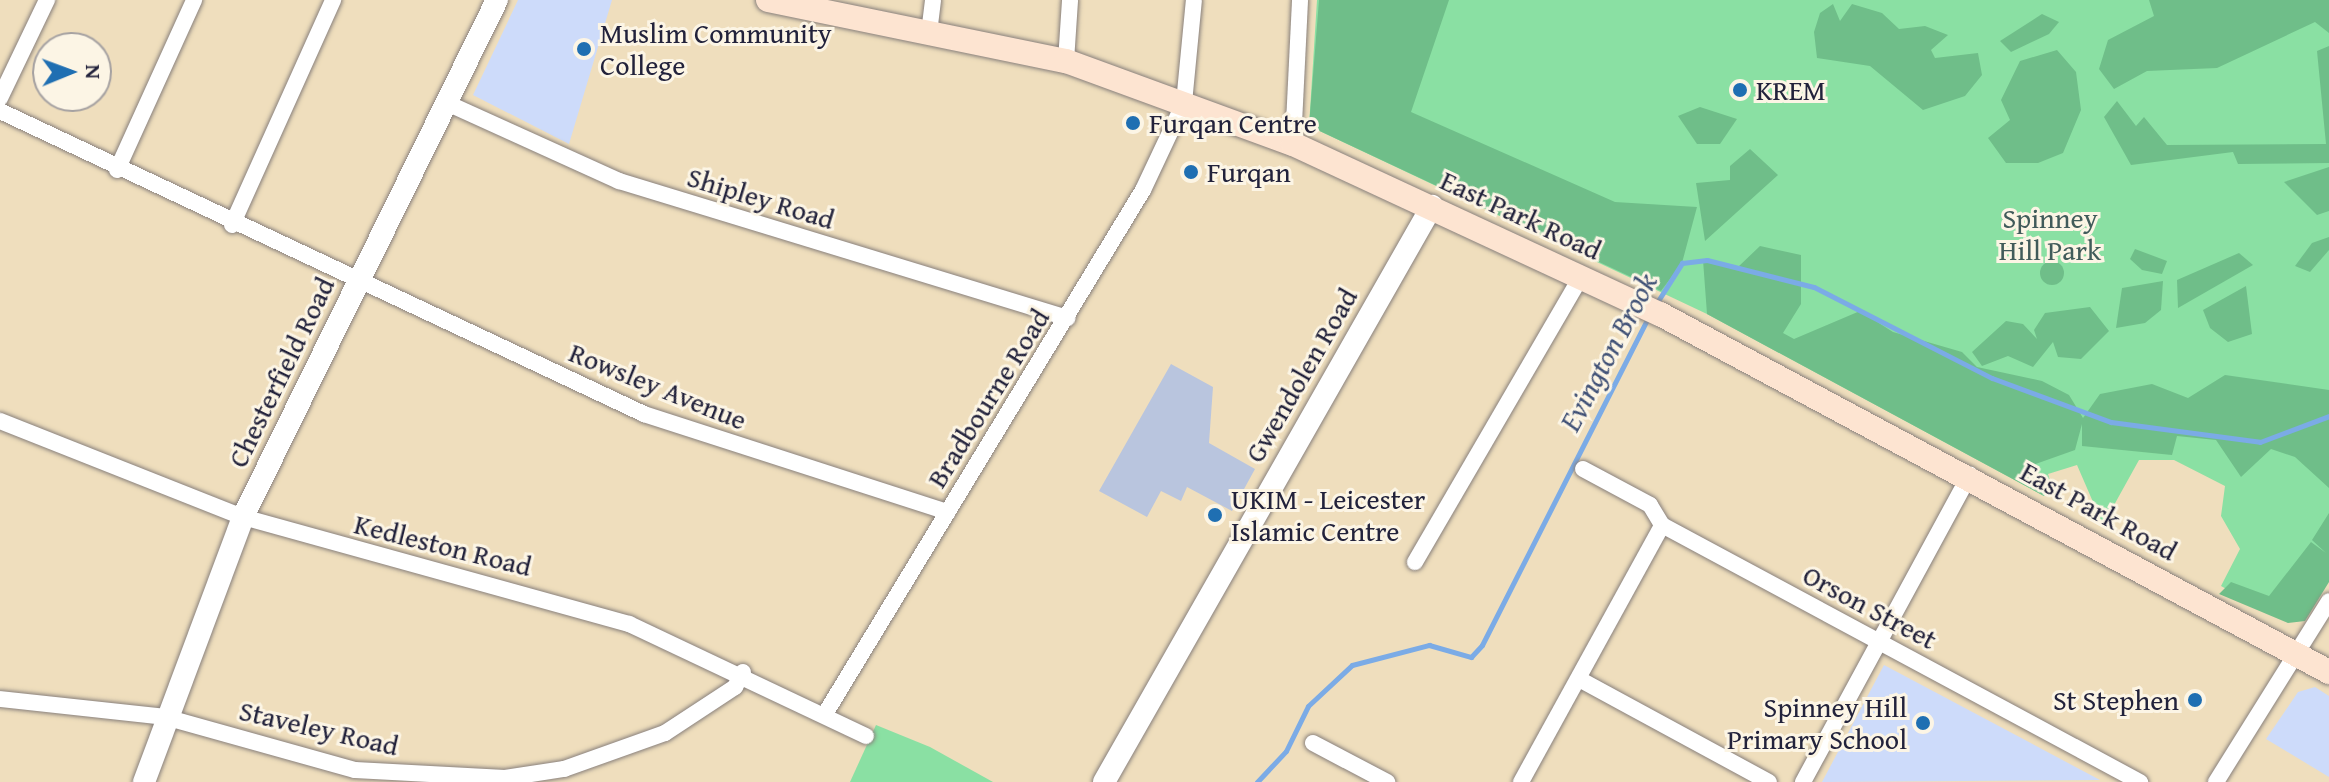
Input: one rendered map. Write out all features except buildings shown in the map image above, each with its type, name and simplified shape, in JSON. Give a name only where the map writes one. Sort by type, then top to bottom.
[{"type":"main road","name":"East Park Road","points":[[768,0],[1066,61],[1293,144],[1582,275],[1653,311],[1970,474],[2329,672]]},
{"type":"street","points":[[0,98],[47,0]]},
{"type":"street","points":[[117,170],[194,0]]},
{"type":"street","points":[[232,225],[333,0]]},
{"type":"street","name":"Chesterfield Road","points":[[144,782],[165,717],[243,517],[497,0]]},
{"type":"street","points":[[929,33],[933,0]]},
{"type":"street","points":[[1066,61],[1070,0]]},
{"type":"street","points":[[1184,103],[1194,0]]},
{"type":"street","points":[[1293,144],[1300,0]]},
{"type":"street","name":"Shipley Road","points":[[447,103],[619,181],[1068,318]]},
{"type":"street","name":"Bradbourne Road","points":[[825,714],[1068,318],[1184,103]]},
{"type":"street","name":"Rowsley Avenue","points":[[0,111],[232,225],[644,414],[948,512]]},
{"type":"street","name":"Gwendolen Road","points":[[1104,782],[1432,206]]},
{"type":"street","points":[[1415,562],[1582,275]]},
{"type":"street","name":"Kedleston Road","points":[[0,421],[243,517],[510,586],[629,624],[743,672],[866,736]]},
{"type":"street","name":"Orson Street","points":[[1583,469],[1650,505],[1662,525],[2140,782]]},
{"type":"street","points":[[1803,782],[1970,474]]},
{"type":"street","points":[[1521,782],[1662,525]]},
{"type":"street","points":[[2216,782],[2329,601]]},
{"type":"street","name":"Staveley Road","points":[[0,699],[165,717],[355,770],[505,778],[564,769],[665,733],[735,687],[743,672]]},
{"type":"street","points":[[1579,679],[1769,782]]},
{"type":"street","points":[[1313,743],[1387,782]]},
{"type":"shaded area","points":[[518,0],[612,0],[569,144],[473,95]]},
{"type":"shaded area","points":[[1171,364],[1213,387],[1209,443],[1255,469],[1232,511],[1187,487],[1181,501],[1161,491],[1147,517],[1099,491]]},
{"type":"shaded area","name":"Spinney Hill Primary School","points":[[1884,665],[2100,780],[1822,782]]},
{"type":"shaded area","points":[[2315,687],[2329,696],[2329,777],[2266,739],[2298,692]]},
{"type":"green space","name":"Spinney Hill Park","points":[[1317,0],[2329,0],[2329,557],[2266,611],[2221,586],[2240,549],[2221,516],[2225,486],[2174,460],[2139,460],[2103,525],[2077,465],[2048,474],[2054,493],[2044,496],[1707,314],[1309,126]]},
{"type":"green space","points":[[1319,0],[1449,0],[1411,112],[1615,202],[1697,207],[1682,263],[1661,291],[1309,126]]},
{"type":"green space","points":[[2149,0],[2329,0],[2329,33],[2315,22],[2217,68],[2147,71],[2114,89],[2099,69],[2108,40],[2154,16]]},
{"type":"green space","points":[[1833,4],[1840,21],[1852,4],[1882,13],[1899,29],[1925,26],[1948,35],[1931,50],[1935,58],[1978,53],[1982,75],[1965,96],[1923,110],[1870,66],[1817,58],[1814,32],[1820,13]]},
{"type":"green space","points":[[2042,14],[2059,22],[2049,34],[2011,52],[2000,41]]},
{"type":"green space","points":[[2329,46],[2329,163],[2238,164],[2233,152],[2131,165],[2104,117],[2117,101],[2136,126],[2144,117],[2167,145],[2326,144],[2317,51]]},
{"type":"green space","points":[[2057,50],[2076,72],[2081,110],[2063,153],[2038,163],[2006,163],[1988,138],[2010,120],[2001,100],[2020,61]]},
{"type":"green space","points":[[1700,107],[1737,119],[1720,144],[1697,144],[1678,116]]},
{"type":"green space","points":[[1750,149],[1778,175],[1705,241],[1696,183],[1730,180],[1730,166]]},
{"type":"green space","points":[[2329,167],[2329,211],[2317,215],[2284,182]]},
{"type":"green space","points":[[2329,237],[2329,250],[2310,272],[2295,266],[2312,243]]},
{"type":"green space","points":[[1760,246],[1801,255],[1801,304],[1783,333],[1794,339],[1860,311],[1893,332],[1962,352],[1977,367],[2042,381],[2069,395],[2083,418],[2100,394],[2152,384],[2188,398],[2225,375],[2329,390],[2329,488],[2295,457],[2271,449],[2241,477],[2216,440],[2177,436],[2172,455],[2082,446],[2082,424],[2075,450],[2030,466],[2044,496],[1707,314],[1703,260],[1737,268]]},
{"type":"green space","points":[[2135,249],[2167,261],[2162,274],[2142,270],[2130,259]]},
{"type":"green space","points":[[2239,253],[2253,265],[2178,308],[2177,280]]},
{"type":"green space","points":[[2052,261],[2060,265],[2064,273],[2060,281],[2052,285],[2044,281],[2040,273],[2044,265]]},
{"type":"green space","points":[[2163,281],[2161,310],[2145,323],[2116,328],[2122,288]]},
{"type":"green space","points":[[2246,286],[2252,334],[2228,342],[2210,328],[2203,310]]},
{"type":"green space","points":[[2090,307],[2109,331],[2081,359],[2058,357],[2053,342],[2033,367],[2008,356],[1982,366],[1972,352],[2006,321],[2023,324],[2037,339],[2034,330],[2045,313]]},
{"type":"green space","points":[[2329,513],[2329,582],[2305,621],[2288,623],[2219,594],[2231,582],[2269,596],[2311,542],[2326,553],[2312,540]]},
{"type":"green space","points":[[876,725],[930,747],[993,782],[850,782]]},
{"type":"waterway","name":"Evington Brook","points":[[1656,304],[1682,263],[1707,260],[1814,287],[1992,378],[2111,422],[2260,442],[2329,416]]},
{"type":"waterway","name":"Evington Brook","points":[[1257,782],[1286,751],[1308,706],[1352,665],[1429,645],[1471,657],[1482,645],[1649,316]]},
{"type":"place","name":"Muslim Community College","points":[[584,49]]},
{"type":"place","name":"KREM","points":[[1740,90]]},
{"type":"place","name":"Furqan Centre","points":[[1133,123]]},
{"type":"place","name":"Furqan","points":[[1191,172]]},
{"type":"place","name":"UKIM - Leicester Islamic Centre","points":[[1215,515]]},
{"type":"place","name":"St Stephen","points":[[2195,700]]},
{"type":"place","name":"Spinney Hill Primary School","points":[[1923,723]]}]
